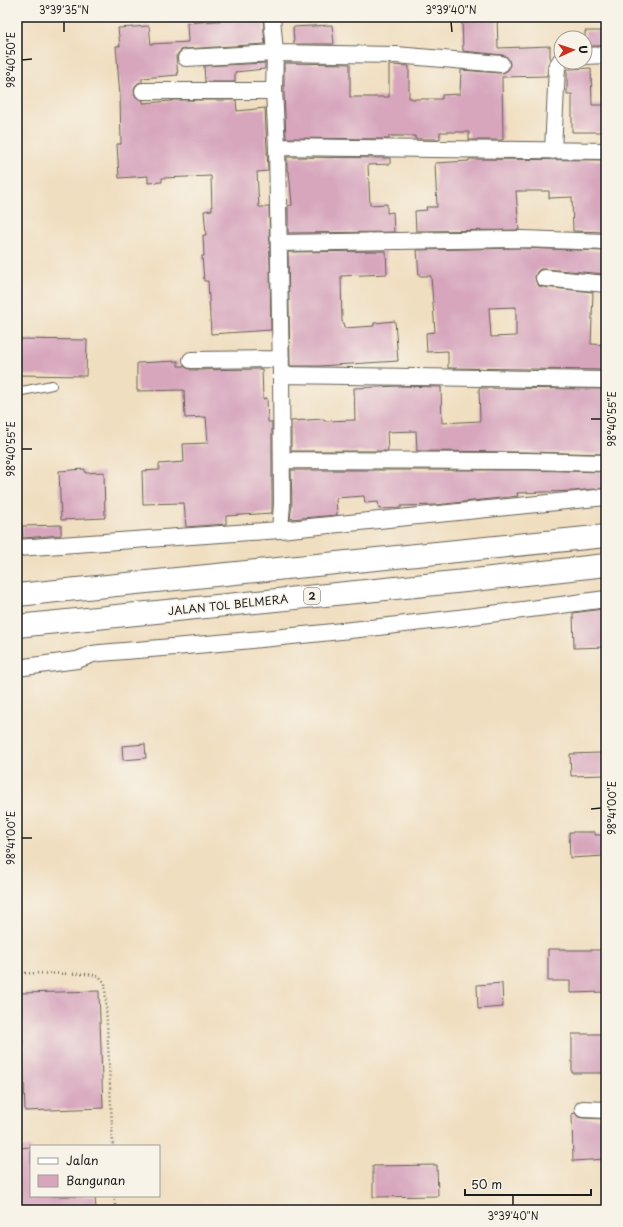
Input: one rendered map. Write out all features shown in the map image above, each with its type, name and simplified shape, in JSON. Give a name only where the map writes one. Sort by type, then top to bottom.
[{"type":"highway","points":[[17,595],[606,536]]},
{"type":"highway","name":"JALAN TOL BELMERA","points":[[17,626],[465,581],[606,565]]},
{"type":"street","points":[[272,17],[275,53],[274,91],[277,148],[281,359],[282,504],[280,530]]},
{"type":"street","points":[[186,58],[275,53],[396,56],[501,64]]},
{"type":"street","points":[[593,56],[606,55]]},
{"type":"street","points":[[553,151],[557,70]]},
{"type":"street","points":[[143,91],[274,91]]},
{"type":"street","points":[[277,148],[606,151]]},
{"type":"street","points":[[279,243],[522,239],[606,242]]},
{"type":"street","points":[[544,278],[606,284]]},
{"type":"street","points":[[191,360],[281,359]]},
{"type":"street","points":[[281,375],[606,380]]},
{"type":"street","points":[[282,460],[606,463]]},
{"type":"street","points":[[17,548],[280,530],[606,497]]},
{"type":"street","points":[[17,668],[76,660],[100,653],[350,630],[514,612],[606,600]]},
{"type":"street","points":[[583,1109],[606,1110]]},
{"type":"lane","points":[[17,392],[52,386]]},
{"type":"path","points":[[17,973],[87,974],[99,976],[105,983],[113,1145]]},
{"type":"path","points":[[115,1197],[116,1210]]},
{"type":"building","points":[[230,17],[263,17],[265,44],[181,50],[176,56],[178,75],[142,78],[142,82],[135,86],[134,91],[135,96],[143,100],[143,103],[172,100],[236,100],[237,111],[265,108],[268,171],[257,172],[259,207],[269,207],[271,330],[211,334],[208,281],[204,281],[202,256],[204,256],[203,235],[206,235],[204,211],[212,210],[211,176],[162,178],[162,182],[148,183],[148,176],[119,178],[117,144],[121,144],[120,96],[116,46],[120,46],[118,28],[149,26],[151,44],[188,42],[187,23],[230,20]]},
{"type":"building","points":[[462,17],[497,17],[498,48],[550,46],[550,59],[547,76],[502,77],[503,140],[469,140],[469,132],[440,132],[440,139],[415,139],[415,136],[389,136],[389,139],[286,138],[284,63],[350,64],[350,97],[389,97],[389,65],[409,66],[409,98],[412,99],[442,99],[442,95],[460,94],[461,70],[500,73],[509,69],[510,64],[506,56],[463,51]]},
{"type":"building","points":[[332,25],[334,44],[294,44],[293,27]]},
{"type":"building","points":[[593,31],[606,31],[606,46],[593,46]]},
{"type":"building","points":[[265,63],[265,69],[235,72],[235,82],[205,82],[204,66]]},
{"type":"building","points":[[567,70],[591,70],[592,105],[606,105],[606,132],[572,132],[572,94],[567,94]]},
{"type":"building","points":[[287,157],[390,158],[390,164],[368,165],[370,205],[387,204],[387,213],[393,212],[394,232],[288,233],[288,206],[292,205],[289,171],[287,171]]},
{"type":"building","points":[[469,159],[606,160],[606,232],[573,231],[572,197],[549,198],[549,191],[516,191],[519,230],[416,231],[415,211],[427,210],[426,207],[437,207],[435,163],[469,161]]},
{"type":"building","points":[[522,248],[606,251],[606,274],[540,269],[535,277],[539,286],[593,292],[591,344],[606,345],[606,370],[448,368],[448,351],[427,352],[426,333],[435,332],[431,276],[419,276],[417,250]],"holes":[[[516,307],[516,336],[491,337],[489,308]]]},
{"type":"building","points":[[386,251],[387,274],[341,276],[342,322],[344,328],[374,326],[374,323],[395,321],[398,361],[319,366],[290,366],[288,252]]},
{"type":"building","points":[[17,339],[87,340],[86,376],[17,375]]},
{"type":"building","points":[[178,361],[178,366],[184,366],[191,370],[262,369],[263,399],[267,398],[268,422],[272,422],[272,513],[226,516],[226,524],[186,527],[184,503],[143,504],[142,471],[159,470],[159,464],[184,462],[183,444],[208,443],[206,417],[185,418],[184,390],[137,391],[137,363]]},
{"type":"building","points":[[399,386],[441,387],[442,423],[480,421],[479,388],[606,389],[606,454],[417,451],[416,431],[387,432],[388,451],[291,451],[291,421],[324,419],[324,421],[355,420],[354,388]]},
{"type":"building","points":[[85,469],[85,473],[104,472],[105,518],[61,520],[59,471]]},
{"type":"building","points":[[291,470],[526,470],[606,472],[606,488],[574,491],[517,493],[518,496],[436,505],[401,506],[401,508],[379,509],[378,502],[365,503],[364,496],[336,498],[337,515],[290,519],[292,504]]},
{"type":"building","points":[[61,525],[61,535],[23,538],[22,526]]},
{"type":"building","points":[[602,609],[602,613],[606,612],[606,647],[574,648],[573,613]]},
{"type":"building","points":[[145,744],[146,758],[123,760],[122,746]]},
{"type":"building","points":[[600,753],[600,755],[606,755],[606,775],[571,776],[570,754]]},
{"type":"building","points":[[569,832],[595,832],[595,835],[606,835],[606,856],[570,858]]},
{"type":"building","points":[[548,949],[606,950],[606,992],[570,993],[570,981],[548,981]]},
{"type":"building","points":[[502,983],[503,1007],[478,1009],[477,985]]},
{"type":"building","points":[[99,991],[103,1108],[25,1111],[21,993]]},
{"type":"building","points":[[572,1034],[606,1034],[606,1073],[572,1073]]},
{"type":"building","points":[[575,1113],[578,1117],[582,1118],[606,1119],[606,1159],[573,1161],[572,1114]]},
{"type":"building","points":[[30,1147],[30,1197],[95,1197],[96,1210],[17,1210],[17,1148]]},
{"type":"building","points":[[437,1165],[438,1196],[373,1197],[373,1166]]}]
